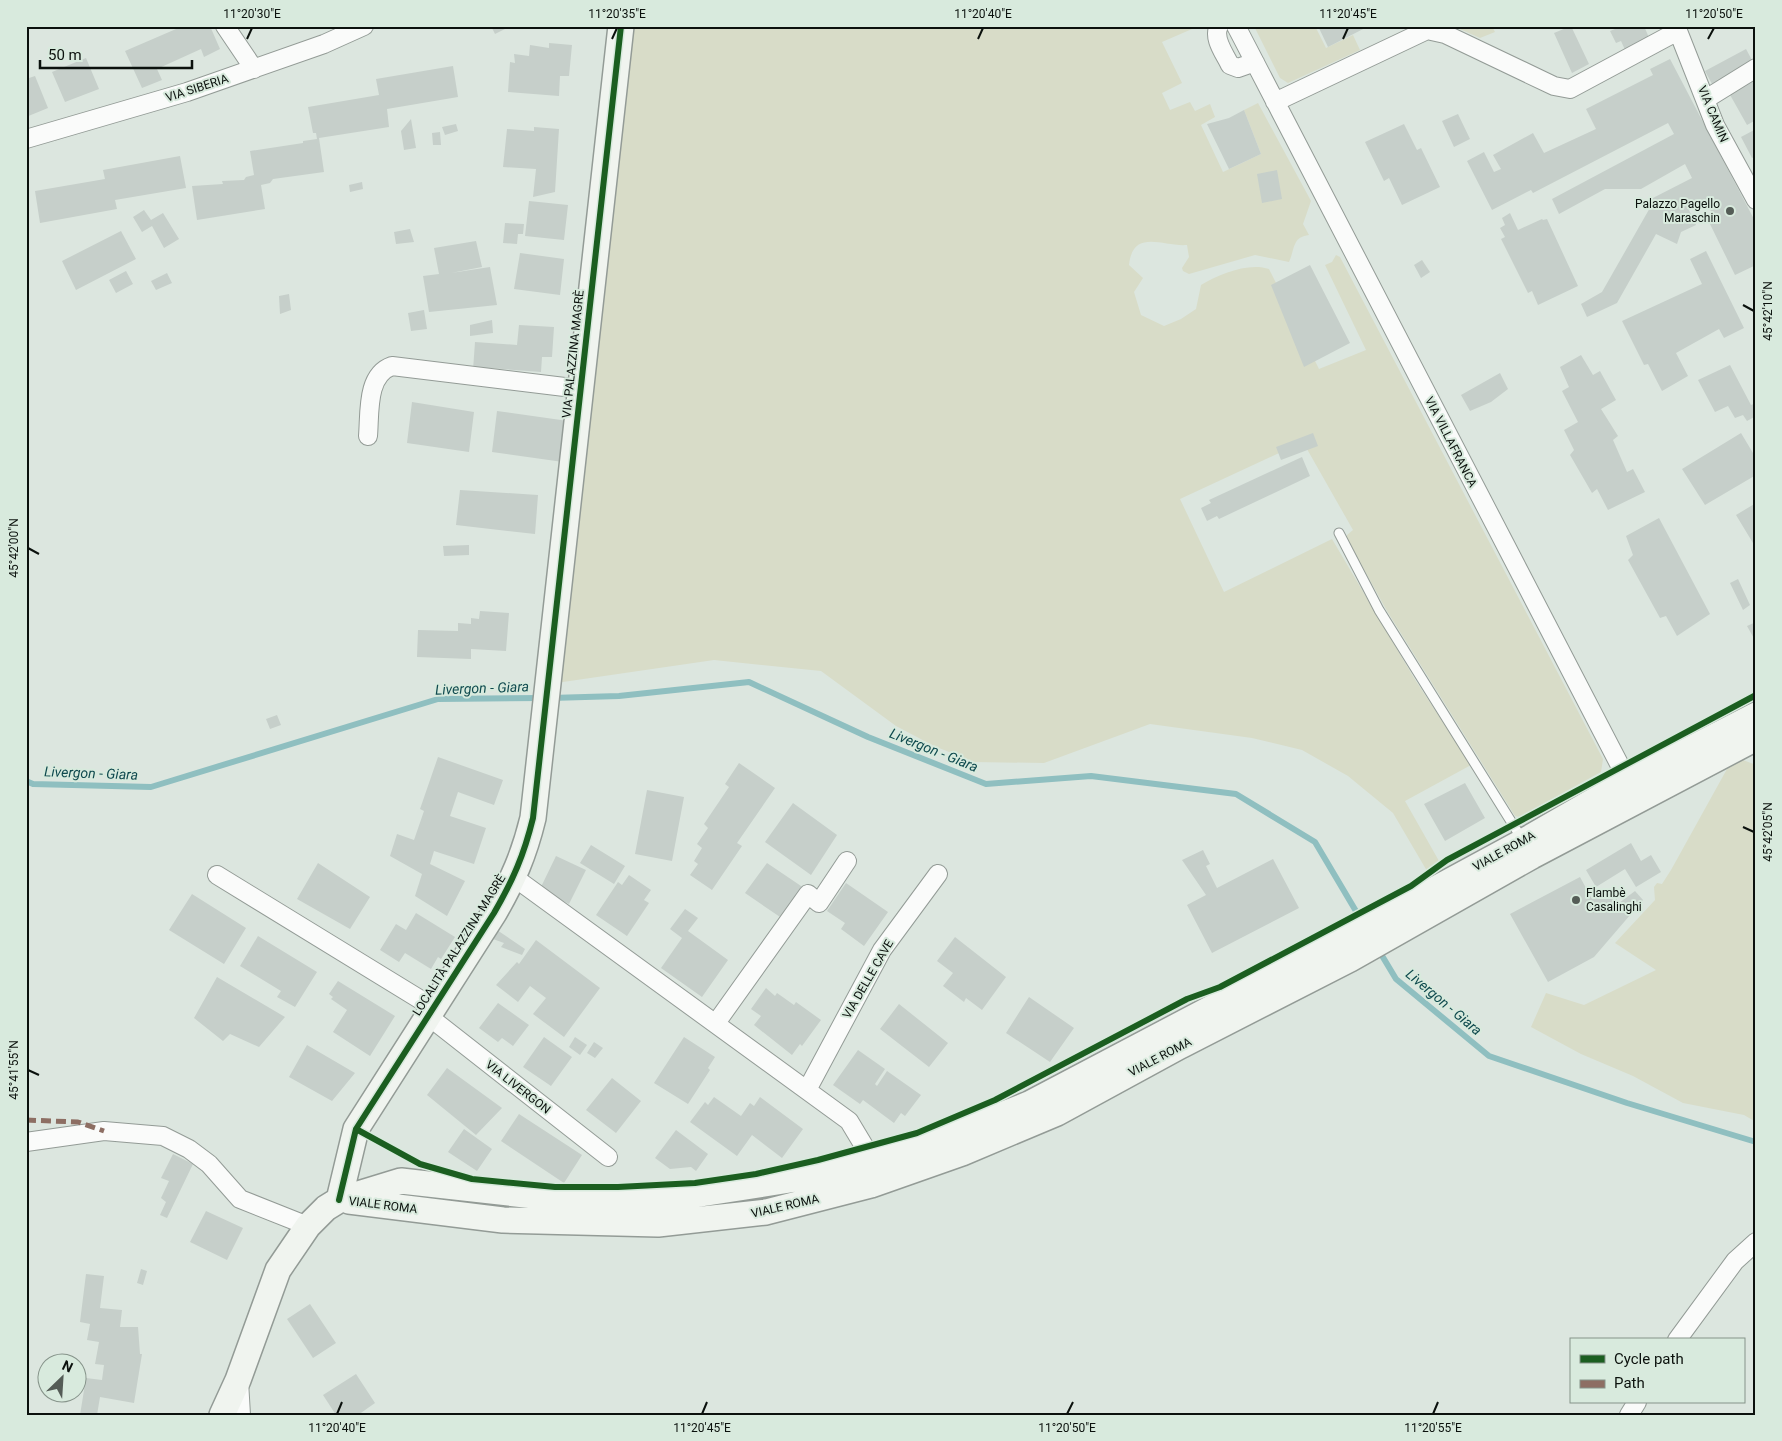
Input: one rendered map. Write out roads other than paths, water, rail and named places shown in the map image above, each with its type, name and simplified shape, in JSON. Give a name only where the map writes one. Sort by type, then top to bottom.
[{"type":"main road","name":"VIA PALAZZINA MAGRÈ","points":[[547,684],[621,26]]},
{"type":"main road","name":"LOCALITÀ PALAZZINA MAGRÈ","points":[[339,1200],[356,1129],[515,878],[526,849],[533,818],[547,684]]},
{"type":"main road","name":"VIALE ROMA","points":[[339,1200],[401,1181],[552,1198],[662,1200],[796,1179],[910,1151],[1029,1104],[1232,1009],[1344,950],[1754,726]]},
{"type":"main road","name":"VIALE ROMA","points":[[339,1200],[503,1220],[658,1224],[766,1212],[871,1185],[962,1153],[1057,1113],[1232,1009]]},
{"type":"main road","points":[[222,1415],[238,1380],[278,1270],[308,1226],[326,1208],[339,1200]]},
{"type":"street","points":[[225,26],[254,69]]},
{"type":"street","name":"VIA SIBERIA","points":[[26,139],[187,92],[254,69],[364,26]]},
{"type":"street","points":[[1219,26],[1216,30],[1218,40],[1230,65],[1238,68],[1255,62]]},
{"type":"street","name":"VIA VILLAFRANCA","points":[[1236,26],[1633,791]]},
{"type":"street","points":[[1275,102],[1427,30],[1445,34],[1554,86],[1570,89],[1677,29]]},
{"type":"street","name":"VIA CAMIN","points":[[1677,29],[1706,98],[1715,125],[1756,200]]},
{"type":"street","points":[[1706,98],[1756,68]]},
{"type":"street","points":[[368,436],[373,384],[384,369],[392,366],[581,389]]},
{"type":"street","points":[[716,1023],[808,894],[819,903],[847,861]]},
{"type":"street","name":"VIA DELLE CAVE","points":[[807,1090],[882,950],[938,874]]},
{"type":"street","name":"LOCALITÀ PALAZZINA MAGRÈ","points":[[218,875],[431,1012]]},
{"type":"street","points":[[515,878],[849,1121],[864,1146],[864,1163]]},
{"type":"street","name":"VIA LIVERGON","points":[[431,1012],[608,1157]]},
{"type":"street","points":[[26,1142],[104,1131],[163,1136],[189,1149],[209,1164],[240,1199],[308,1226]]},
{"type":"street","points":[[1678,1338],[1735,1261],[1756,1242]]},
{"type":"street","points":[[238,1380],[241,1415]]},
{"type":"street","points":[[1629,1415],[1636,1404]]},
{"type":"lane","points":[[1339,533],[1379,610],[1528,849]]},
{"type":"waterway","name":"Livergon - Giara","points":[[551,698],[619,696],[749,682],[868,737],[986,784],[1091,776],[1236,794],[1315,842],[1363,923]]},
{"type":"waterway","name":"Livergon - Giara","points":[[26,781],[33,784],[151,787],[438,699],[541,698]]},
{"type":"waterway","name":"Livergon - Giara","points":[[1378,949],[1396,979],[1489,1056],[1627,1103],[1756,1142]]},
{"type":"place","name":"Palazzo Pagello Maraschin","points":[[1730,211]]},
{"type":"place","name":"Flambè Casalinghi","points":[[1576,900]]}]
